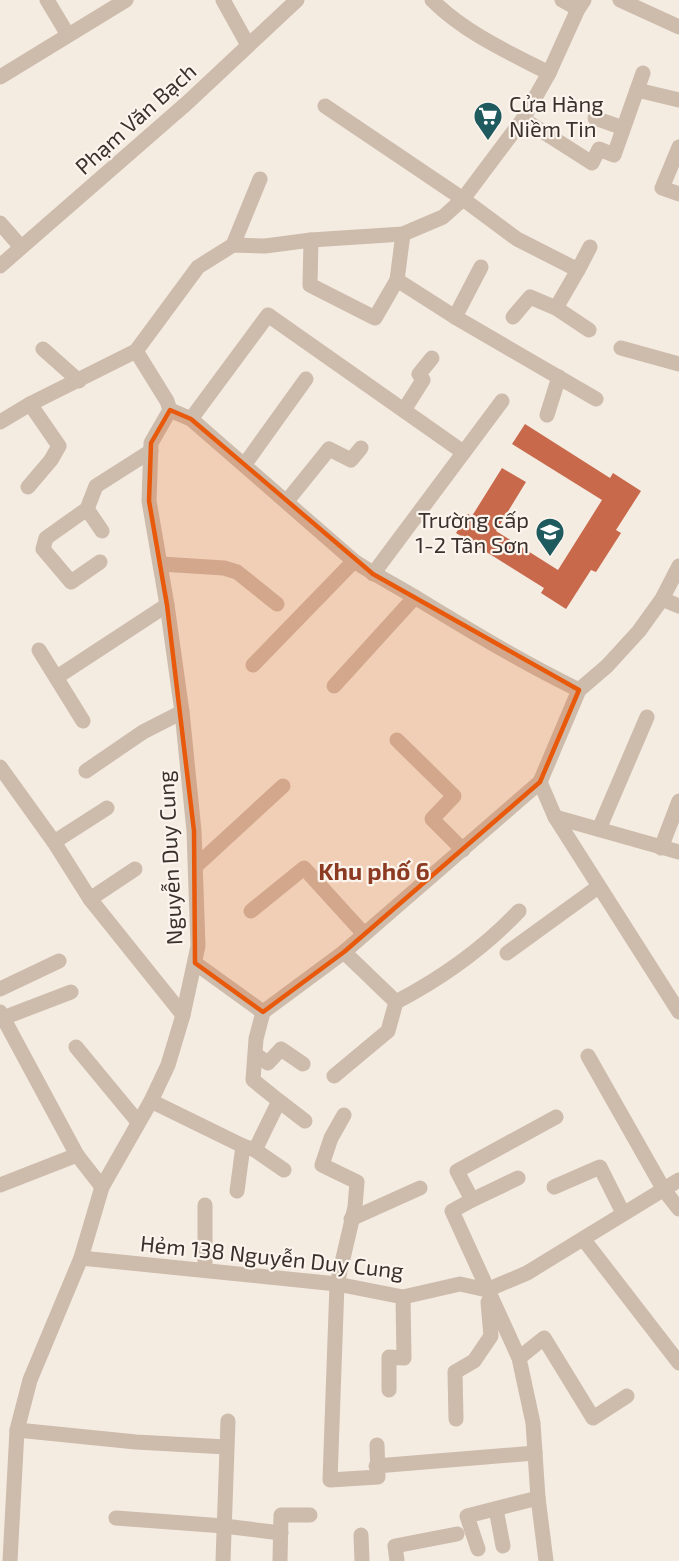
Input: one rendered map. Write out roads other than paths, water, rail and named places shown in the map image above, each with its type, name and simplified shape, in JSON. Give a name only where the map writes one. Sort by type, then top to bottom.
[{"type":"street","points":[[47,0],[68,35]]},
{"type":"street","points":[[0,77],[126,0]]},
{"type":"street","points":[[223,0],[248,45]]},
{"type":"street","name":"Phạm Văn Bạch","points":[[0,266],[187,103],[297,0]]},
{"type":"street","points":[[432,0],[447,15],[489,42],[549,73]]},
{"type":"street","points":[[0,422],[30,404],[136,351],[198,267],[233,245],[265,246],[311,240],[403,234],[443,217],[463,199],[523,119],[549,73],[581,5],[562,0]]},
{"type":"street","points":[[620,0],[679,27]]},
{"type":"street","points":[[523,119],[592,164],[598,149],[614,155],[643,73]]},
{"type":"street","points":[[637,90],[679,100]]},
{"type":"street","points":[[325,106],[463,199],[517,239],[578,270]]},
{"type":"street","points":[[595,118],[623,128]]},
{"type":"street","points":[[678,151],[662,188],[679,194]]},
{"type":"street","points":[[233,245],[260,179]]},
{"type":"street","points":[[0,223],[21,247]]},
{"type":"street","points":[[311,240],[310,285],[375,318],[397,280],[403,234]]},
{"type":"street","points":[[556,308],[590,247]]},
{"type":"street","points":[[455,317],[481,267]]},
{"type":"street","points":[[397,280],[455,317],[596,399]]},
{"type":"street","points":[[513,317],[530,297],[556,308],[589,330]]},
{"type":"street","points":[[191,419],[268,315],[463,452]]},
{"type":"street","points":[[621,348],[679,364]]},
{"type":"street","points":[[43,349],[79,381]]},
{"type":"street","points":[[136,351],[170,410],[191,419],[354,561],[491,644],[579,690]]},
{"type":"street","points":[[404,410],[423,380],[419,374],[432,358]]},
{"type":"street","points":[[547,415],[559,377]]},
{"type":"street","points":[[245,464],[306,379]]},
{"type":"street","points":[[373,574],[502,401]]},
{"type":"street","points":[[28,487],[51,460],[59,446],[30,404]]},
{"type":"street","name":"Nguyễn Duy Cung","points":[[10,1561],[7,1500],[17,1430],[30,1380],[81,1258],[102,1187],[151,1101],[168,1065],[195,963],[199,933],[194,831],[182,712],[161,564],[149,501],[151,443],[170,410]]},
{"type":"street","points":[[287,501],[329,449],[351,460],[361,448]]},
{"type":"street","points":[[100,562],[71,582],[43,549],[46,538],[87,509],[96,486],[152,451]]},
{"type":"street","points":[[87,509],[102,531]]},
{"type":"street","points":[[254,664],[354,561]]},
{"type":"street","points":[[161,564],[224,568],[237,572],[277,604]]},
{"type":"street","points":[[305,1121],[253,1080],[256,1039],[263,1012],[344,952],[540,782],[579,690],[615,657],[639,630],[662,599],[679,566]]},
{"type":"street","points":[[334,686],[415,597]]},
{"type":"street","points":[[662,599],[679,606]]},
{"type":"street","points":[[57,677],[167,605]]},
{"type":"street","points":[[39,650],[83,721]]},
{"type":"street","points":[[86,771],[143,732],[182,712]]},
{"type":"street","points":[[598,829],[646,717]]},
{"type":"street","points":[[397,740],[454,796],[432,819],[463,850]]},
{"type":"street","points":[[0,767],[54,842],[90,899],[183,1015]]},
{"type":"street","points":[[540,782],[555,817],[679,1012]]},
{"type":"street","points":[[196,866],[283,786]]},
{"type":"street","points":[[661,848],[679,801]]},
{"type":"street","points":[[54,842],[107,807]]},
{"type":"street","points":[[555,817],[679,852]]},
{"type":"street","points":[[251,911],[304,868],[364,934]]},
{"type":"street","points":[[90,899],[135,869]]},
{"type":"street","points":[[507,953],[598,887]]},
{"type":"street","points":[[334,1076],[388,1031],[396,1002],[430,985],[486,944],[519,911]]},
{"type":"street","points":[[344,952],[396,1002]]},
{"type":"street","points":[[0,989],[59,962]]},
{"type":"street","points":[[195,963],[263,1012]]},
{"type":"street","points":[[71,992],[2,1015],[76,1155],[102,1187]]},
{"type":"street","points":[[76,1047],[138,1122]]},
{"type":"street","points":[[256,1055],[268,1063],[281,1049],[303,1064]]},
{"type":"street","points":[[588,1056],[664,1190],[679,1209]]},
{"type":"street","points":[[151,1101],[249,1148],[284,1170]]},
{"type":"street","points":[[237,1191],[249,1148],[279,1101]]},
{"type":"street","points":[[344,1115],[331,1138],[322,1165],[357,1182],[355,1207],[337,1284],[330,1480],[378,1477],[377,1444]]},
{"type":"street","points":[[471,1200],[457,1171],[556,1117]]},
{"type":"street","points":[[3,1181],[76,1155]]},
{"type":"street","points":[[554,1187],[600,1167],[622,1213]]},
{"type":"street","points":[[518,1178],[452,1211],[519,1358],[533,1423],[538,1498],[546,1561]]},
{"type":"street","points":[[487,1290],[527,1273],[679,1180]]},
{"type":"street","points":[[351,1219],[420,1188]]},
{"type":"street","points":[[205,1205],[205,1270]]},
{"type":"street","points":[[584,1240],[679,1363]]},
{"type":"street","name":"Hẻm 138 Nguyễn Duy Cung","points":[[81,1258],[337,1284],[403,1297],[460,1284],[487,1290]]},
{"type":"street","points":[[456,1419],[455,1372],[474,1361],[491,1336],[487,1290]]},
{"type":"street","points":[[389,1390],[389,1357],[404,1358],[403,1297]]},
{"type":"street","points":[[519,1358],[544,1338],[593,1418],[627,1396]]},
{"type":"street","points":[[223,1561],[228,1421]]},
{"type":"street","points":[[17,1430],[136,1442],[226,1447]]},
{"type":"street","points":[[376,1466],[535,1453]]},
{"type":"street","points":[[478,1549],[466,1516],[538,1498]]},
{"type":"street","points":[[496,1509],[503,1546]]},
{"type":"street","points":[[280,1561],[281,1515],[310,1515]]},
{"type":"street","points":[[116,1518],[224,1526],[281,1533]]},
{"type":"street","points":[[397,1561],[395,1546],[457,1534]]},
{"type":"street","points":[[361,1535],[362,1561]]},
{"type":"place","name":"Cửa Hàng Niềm Tin","points":[[488,142]]},
{"type":"place","name":"Trường cấp 1-2 Tân Sơn","points":[[550,558]]},
{"type":"district","name":"Khu phố 6","points":[[374,870]]}]
